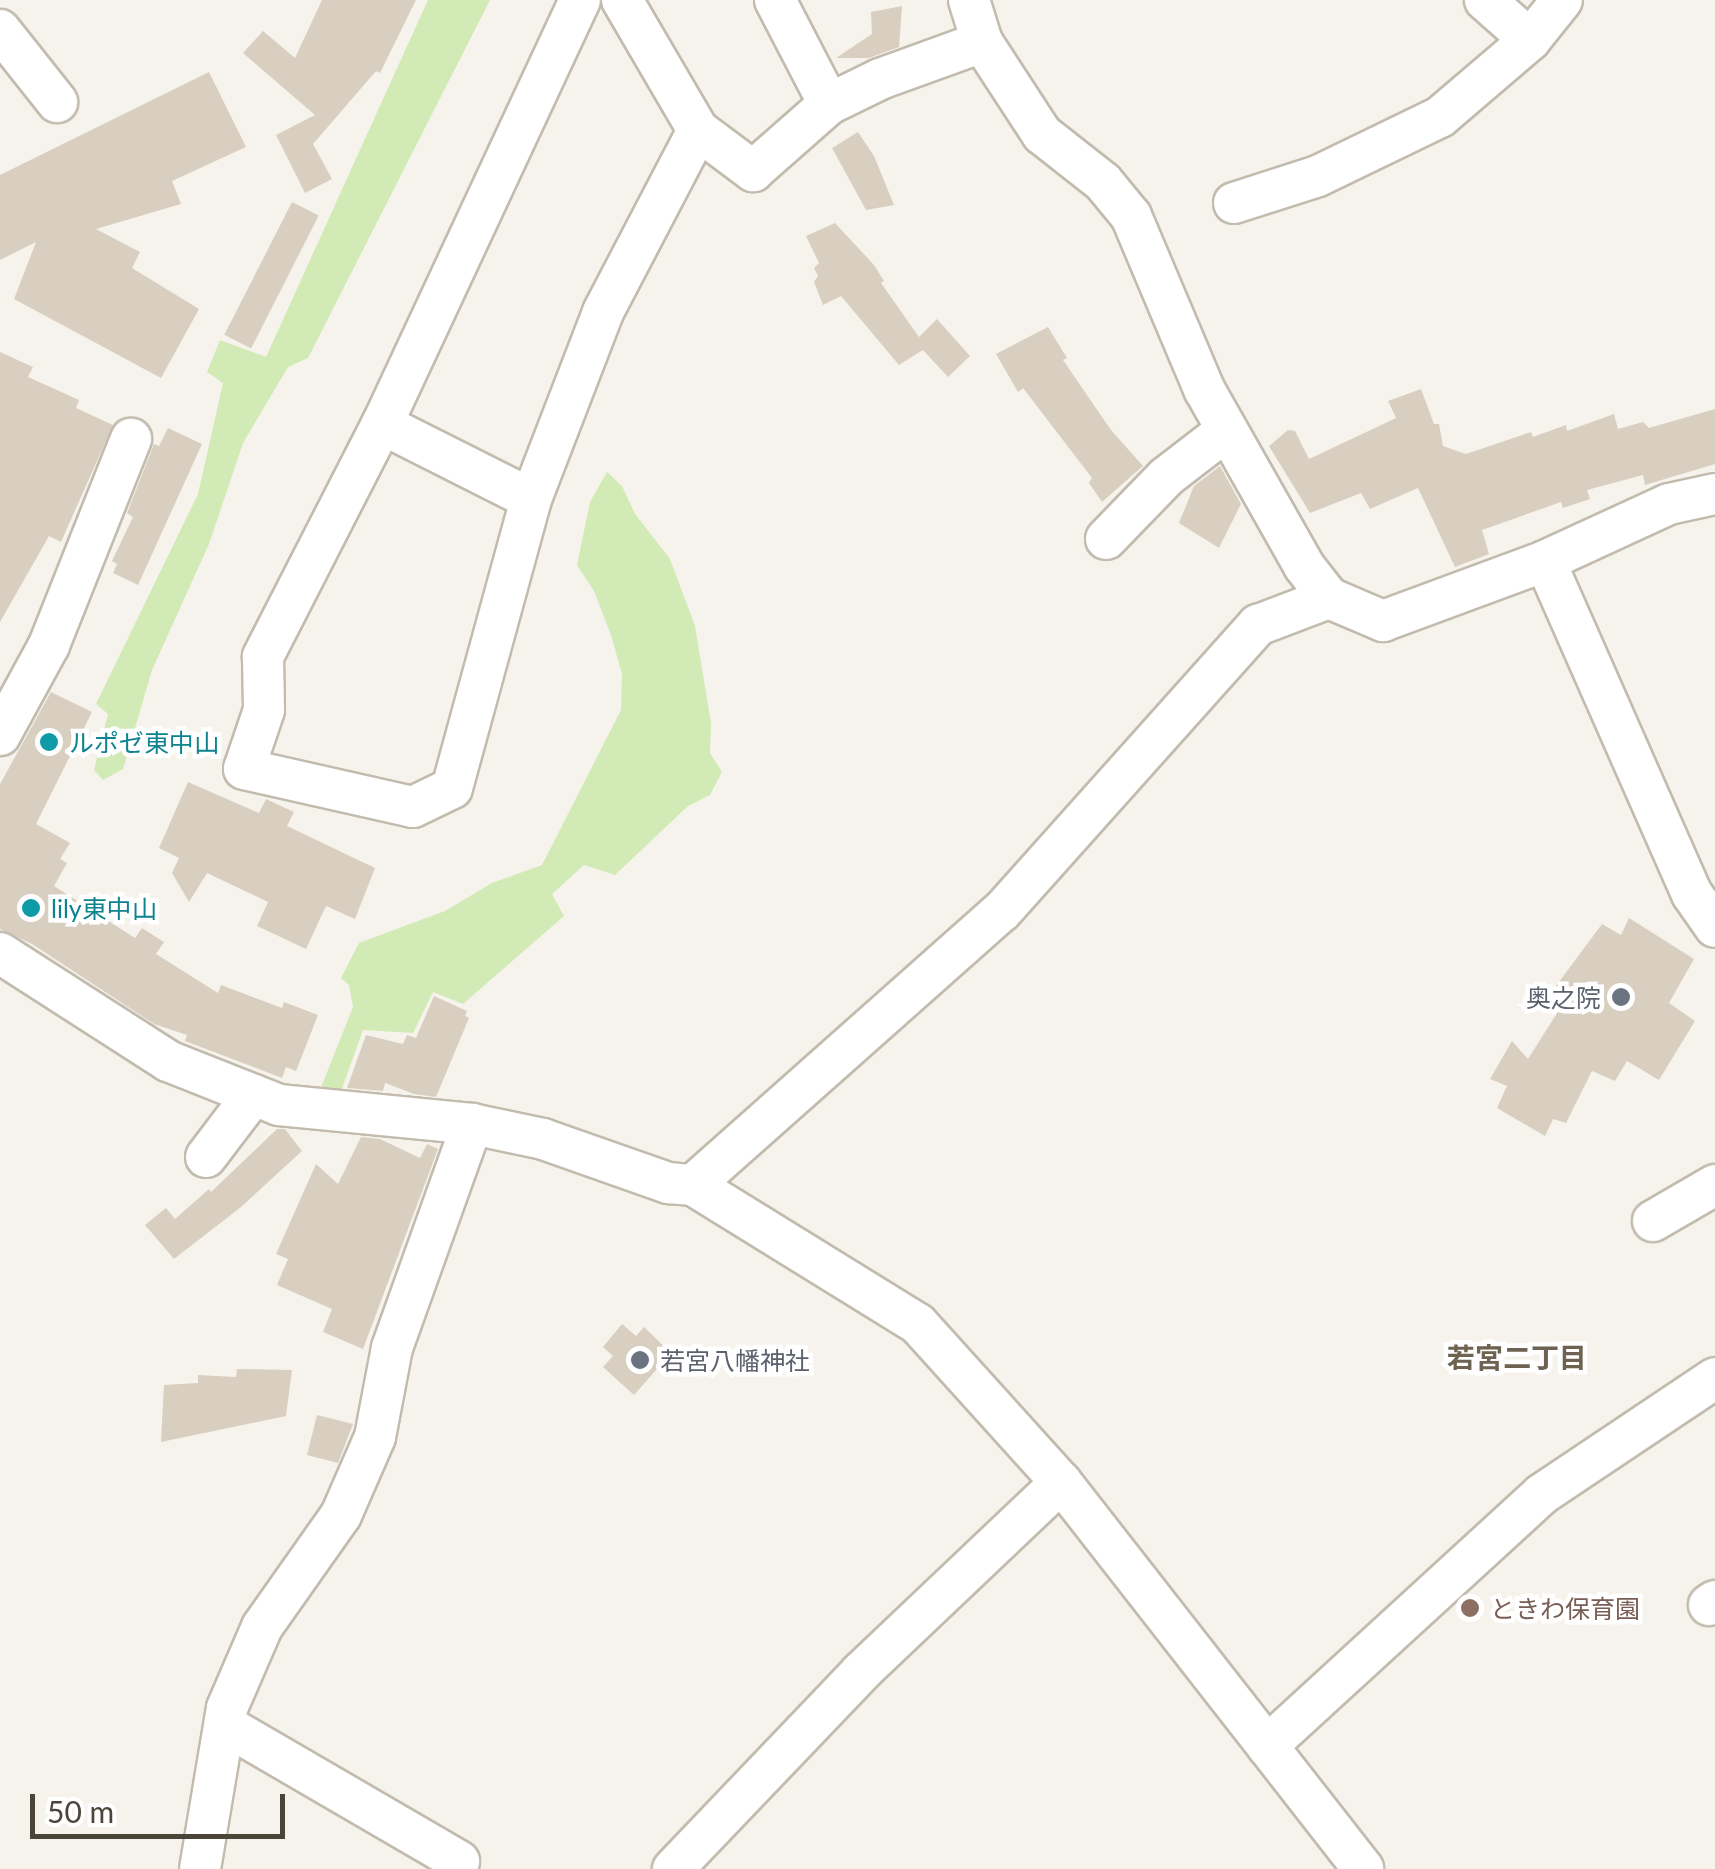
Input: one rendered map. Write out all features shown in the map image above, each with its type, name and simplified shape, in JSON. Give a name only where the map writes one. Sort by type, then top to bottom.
[{"type":"street","points":[[580,0],[382,424],[263,658],[264,710],[244,769],[413,807],[452,788],[530,499],[603,312],[698,130]]},
{"type":"street","points":[[622,0],[698,130],[753,171],[829,104],[880,79],[982,42]]},
{"type":"street","points":[[775,0],[829,104]]},
{"type":"street","points":[[969,0],[982,42],[1042,134],[1104,182],[1131,216],[1204,389],[1304,566],[1330,598],[1383,620],[1545,561],[1670,504],[1715,494]]},
{"type":"street","points":[[1485,0],[1530,40]]},
{"type":"street","points":[[1234,203],[1318,176],[1440,118],[1530,40],[1562,0]]},
{"type":"street","points":[[0,30],[57,102]]},
{"type":"street","points":[[382,424],[530,499]]},
{"type":"street","points":[[1106,539],[1166,477],[1227,430]]},
{"type":"street","points":[[0,735],[49,645],[131,440]]},
{"type":"street","points":[[1545,561],[1692,894],[1715,928]]},
{"type":"street","points":[[693,1184],[1002,911],[1258,625],[1330,598]]},
{"type":"street","points":[[0,953],[168,1061],[252,1096],[292,1108],[472,1124],[543,1139],[668,1183],[693,1184],[918,1324],[1061,1482],[1363,1869]]},
{"type":"street","points":[[206,1157],[252,1096]]},
{"type":"street","points":[[200,1869],[224,1725],[262,1627],[341,1515],[375,1437],[392,1348],[472,1124]]},
{"type":"street","points":[[1653,1221],[1715,1185]]},
{"type":"street","points":[[1267,1746],[1542,1494],[1715,1378]]},
{"type":"street","points":[[673,1869],[860,1673],[1061,1482]]},
{"type":"street","points":[[224,1725],[462,1855]]},
{"type":"green space","points":[[428,0],[490,0],[308,358],[288,367],[243,443],[209,544],[152,670],[123,769],[103,780],[94,770],[108,714],[96,704],[198,494],[223,383],[207,372],[220,340],[266,357]]},
{"type":"green space","points":[[607,472],[622,486],[635,514],[670,559],[695,626],[711,723],[710,753],[722,772],[710,795],[688,806],[615,875],[584,865],[552,894],[564,916],[463,1004],[433,992],[413,1033],[363,1030],[339,1097],[318,1095],[353,1007],[349,985],[341,978],[359,943],[445,911],[492,883],[542,865],[621,710],[622,674],[611,635],[594,591],[577,565],[590,502]]},
{"type":"building","points":[[322,0],[416,0],[380,73],[376,71],[313,144],[332,179],[305,193],[276,135],[315,115],[243,53],[263,31],[295,58]]},
{"type":"building","points":[[902,6],[899,47],[869,58],[836,58],[872,34],[871,12]]},
{"type":"building","points":[[209,72],[246,147],[172,181],[181,204],[96,229],[140,252],[132,268],[199,309],[161,378],[14,299],[36,242],[0,260],[0,175]]},
{"type":"building","points":[[858,132],[874,156],[894,205],[866,210],[832,148]]},
{"type":"building","points":[[292,202],[319,216],[251,348],[224,335]]},
{"type":"building","points":[[835,223],[874,265],[884,281],[881,283],[919,337],[937,319],[970,356],[948,377],[923,350],[899,365],[841,296],[823,305],[814,282],[818,276],[814,268],[819,263],[806,236]]},
{"type":"building","points":[[1048,327],[1067,358],[1063,360],[1111,430],[1143,466],[1102,502],[1089,483],[1092,478],[1023,388],[1018,392],[996,354]]},
{"type":"building","points":[[0,352],[33,367],[28,377],[79,400],[76,408],[113,425],[61,542],[49,536],[0,622]]},
{"type":"building","points":[[1421,389],[1434,424],[1439,424],[1443,446],[1466,454],[1531,432],[1533,437],[1566,425],[1567,431],[1614,414],[1618,429],[1643,422],[1649,428],[1715,409],[1715,464],[1645,485],[1643,475],[1587,490],[1590,499],[1563,508],[1561,502],[1482,530],[1489,554],[1455,567],[1418,488],[1370,509],[1361,493],[1310,513],[1269,446],[1288,430],[1295,431],[1309,459],[1396,418],[1388,401]]},
{"type":"building","points":[[168,428],[202,444],[138,585],[113,573],[117,564],[112,561],[133,517],[127,513],[154,444],[159,446]]},
{"type":"building","points":[[1220,466],[1241,504],[1219,548],[1179,523],[1194,486]]},
{"type":"building","points":[[51,692],[92,712],[36,824],[70,843],[60,859],[67,863],[54,886],[135,938],[142,928],[164,942],[156,954],[218,993],[221,985],[282,1008],[284,1002],[318,1015],[296,1071],[286,1067],[282,1078],[185,1041],[187,1035],[154,1024],[32,944],[0,929],[0,784]]},
{"type":"building","points":[[188,782],[259,813],[266,799],[294,812],[287,826],[375,868],[355,919],[326,906],[306,949],[257,926],[268,902],[207,873],[189,902],[172,873],[179,858],[159,848]]},
{"type":"building","points":[[1629,918],[1694,959],[1669,1003],[1695,1021],[1659,1080],[1627,1061],[1615,1081],[1592,1071],[1566,1123],[1553,1119],[1545,1136],[1497,1108],[1507,1086],[1490,1079],[1512,1041],[1528,1059],[1559,1010],[1547,998],[1602,924],[1621,935]]},
{"type":"building","points":[[434,996],[467,1011],[465,1016],[469,1018],[436,1097],[385,1083],[383,1091],[347,1088],[366,1035],[403,1044],[407,1035],[416,1038]]},
{"type":"building","points":[[277,1129],[285,1129],[302,1151],[241,1207],[174,1259],[145,1225],[166,1208],[175,1219],[209,1189],[211,1192]]},
{"type":"building","points":[[361,1137],[380,1139],[420,1158],[427,1144],[438,1149],[363,1349],[323,1332],[332,1309],[277,1285],[288,1259],[276,1254],[316,1164],[338,1184]]},
{"type":"building","points":[[622,1324],[636,1336],[644,1327],[671,1353],[634,1395],[603,1367],[613,1356],[603,1347]]},
{"type":"building","points":[[237,1369],[292,1370],[286,1416],[161,1442],[164,1385],[198,1383],[198,1375],[236,1377]]},
{"type":"building","points":[[317,1415],[353,1424],[338,1463],[307,1455]]},
{"type":"place","name":"ルポゼ東中山","points":[[49,742]]},
{"type":"place","name":"lily東中山","points":[[31,908]]},
{"type":"place","name":"奥之院","points":[[1621,997]]},
{"type":"place","name":"若宮八幡神社","points":[[640,1360]]},
{"type":"place","name":"ときわ保育園","points":[[1470,1608]]},
{"type":"district","name":"若宮二丁目","points":[[1517,1357]]}]
